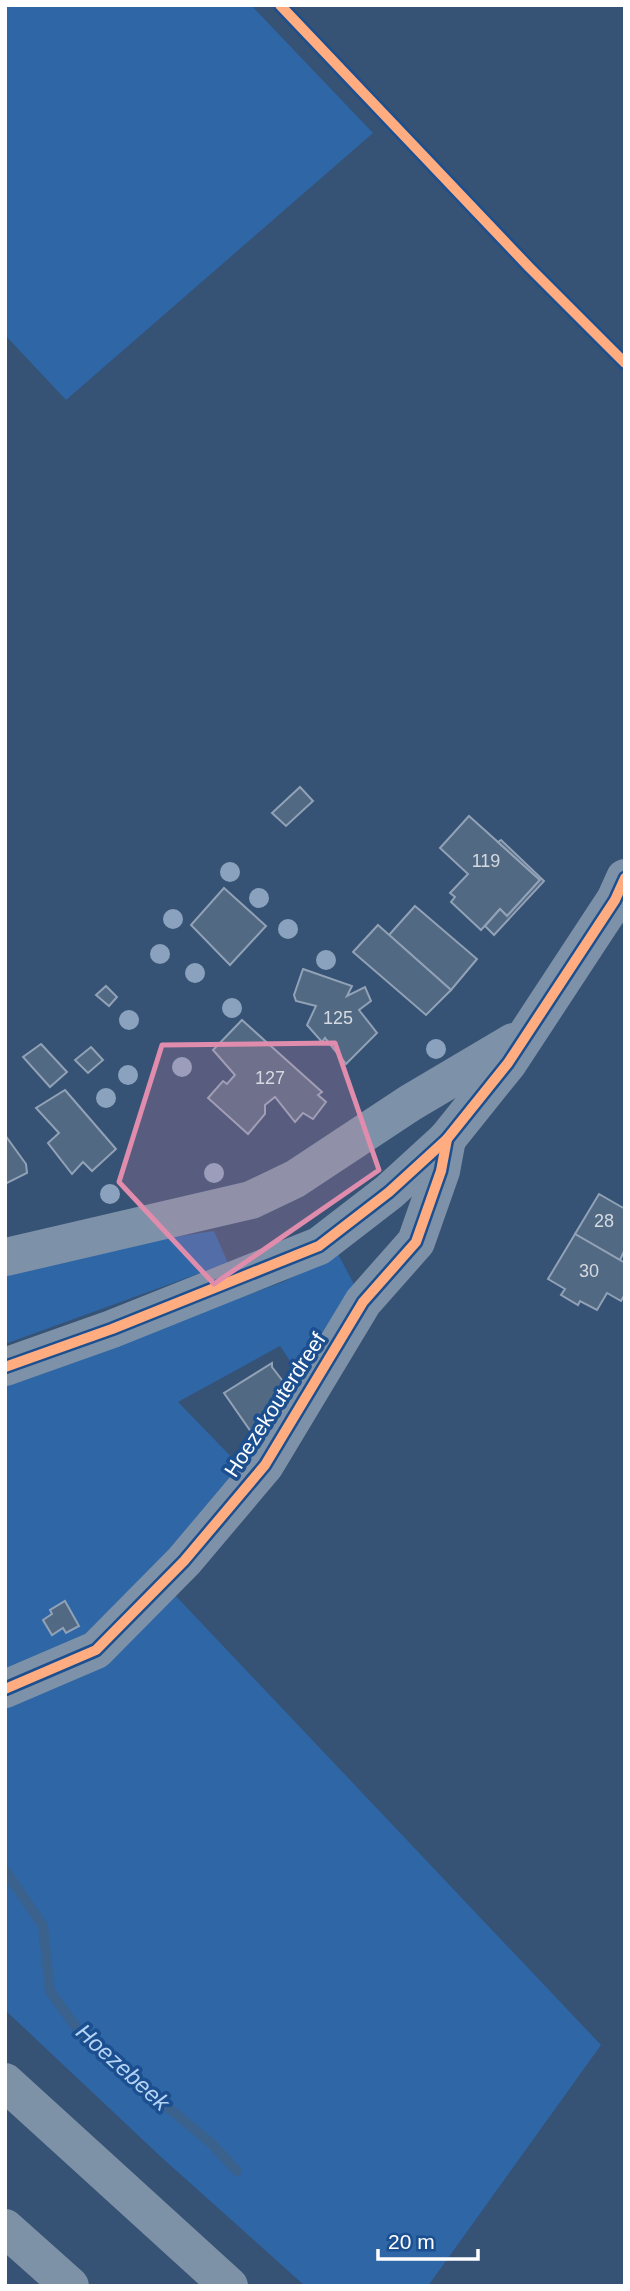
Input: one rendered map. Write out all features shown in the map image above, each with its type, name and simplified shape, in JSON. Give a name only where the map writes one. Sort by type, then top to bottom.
[{"type":"highway","points":[[5,2082],[229,2286]]},
{"type":"highway","points":[[5,2228],[70,2286]]},
{"type":"street","name":"Hoezekouterdreef","points":[[5,1367],[112,1329],[319,1245],[389,1192],[447,1139],[508,1063],[615,900],[625,878]]},
{"type":"street","name":"Hoezekouterdreef","points":[[6,1257],[251,1200],[295,1180],[410,1103],[527,1033]]},
{"type":"street","name":"Hoezekouterdreef","points":[[5,1689],[96,1650],[184,1562],[265,1465],[363,1302],[416,1241],[441,1171],[447,1139]]},
{"type":"highlighted area","points":[[335,1043],[379,1170],[214,1284],[119,1182],[162,1045]]},
{"type":"shaded area","points":[[5,5],[251,5],[373,133],[66,400],[5,335]]},
{"type":"shaded area","points":[[214,1231],[228,1263],[5,1344],[5,1262]]},
{"type":"shaded area","points":[[338,1254],[356,1288],[300,1376],[280,1346],[178,1402],[246,1472],[92,1639],[5,1680],[5,1382],[283,1282]]},
{"type":"shaded area","points":[[173,1593],[601,2045],[428,2286],[305,2286],[160,2156],[5,2010],[5,1702]]},
{"type":"building","points":[[300,787],[313,801],[286,826],[272,813]]},
{"type":"building","points":[[469,816],[540,880],[507,916],[500,909],[481,930],[451,902],[455,897],[450,893],[468,874],[440,848]]},
{"type":"building","points":[[501,840],[544,881],[494,935],[485,926],[500,909],[507,916],[540,880],[498,842]]},
{"type":"building","points":[[224,888],[266,926],[230,965],[191,925]]},
{"type":"building","points":[[415,906],[477,959],[451,990],[389,935]]},
{"type":"building","points":[[378,925],[451,990],[426,1015],[353,952]]},
{"type":"building","points":[[303,969],[352,986],[347,996],[365,987],[371,1001],[359,1010],[377,1033],[346,1064],[325,1038],[322,1042],[307,1025],[316,1006],[296,1001],[294,995]]},
{"type":"building","points":[[106,986],[117,997],[109,1006],[96,995]]},
{"type":"building","points":[[242,1020],[322,1092],[318,1095],[326,1102],[313,1119],[303,1113],[295,1122],[275,1097],[265,1105],[265,1114],[248,1134],[208,1098],[223,1081],[227,1084],[235,1075],[213,1050]]},
{"type":"building","points":[[41,1044],[67,1072],[50,1087],[23,1057]]},
{"type":"building","points":[[91,1047],[103,1060],[88,1073],[75,1060]]},
{"type":"building","points":[[65,1090],[116,1149],[92,1171],[83,1162],[72,1174],[48,1143],[59,1133],[36,1108]]},
{"type":"building","points":[[5,1135],[26,1164],[27,1173],[5,1184]]},
{"type":"building","points":[[599,1194],[625,1209],[625,1249],[620,1260],[575,1234]]},
{"type":"building","points":[[575,1234],[625,1263],[625,1294],[621,1301],[607,1293],[597,1310],[580,1301],[578,1305],[561,1295],[565,1289],[548,1279]]},
{"type":"building","points":[[272,1363],[272,1367],[289,1389],[258,1442],[224,1393]]},
{"type":"building","points":[[65,1601],[79,1626],[66,1633],[63,1628],[52,1635],[43,1620],[52,1614],[50,1610]]},
{"type":"waterway","name":"Hoezebeek","points":[[5,1870],[43,1926],[50,1991],[83,2037],[211,2143],[237,2171]]},
{"type":"cycle path","points":[[280,5],[529,267],[625,363]]},
{"type":"cycle path","points":[[5,1367],[112,1329],[319,1246],[389,1192],[447,1139],[508,1063],[615,900],[625,878]]},
{"type":"cycle path","points":[[5,1689],[96,1650],[184,1561],[265,1465],[363,1302],[416,1242],[441,1171],[447,1139]]}]
